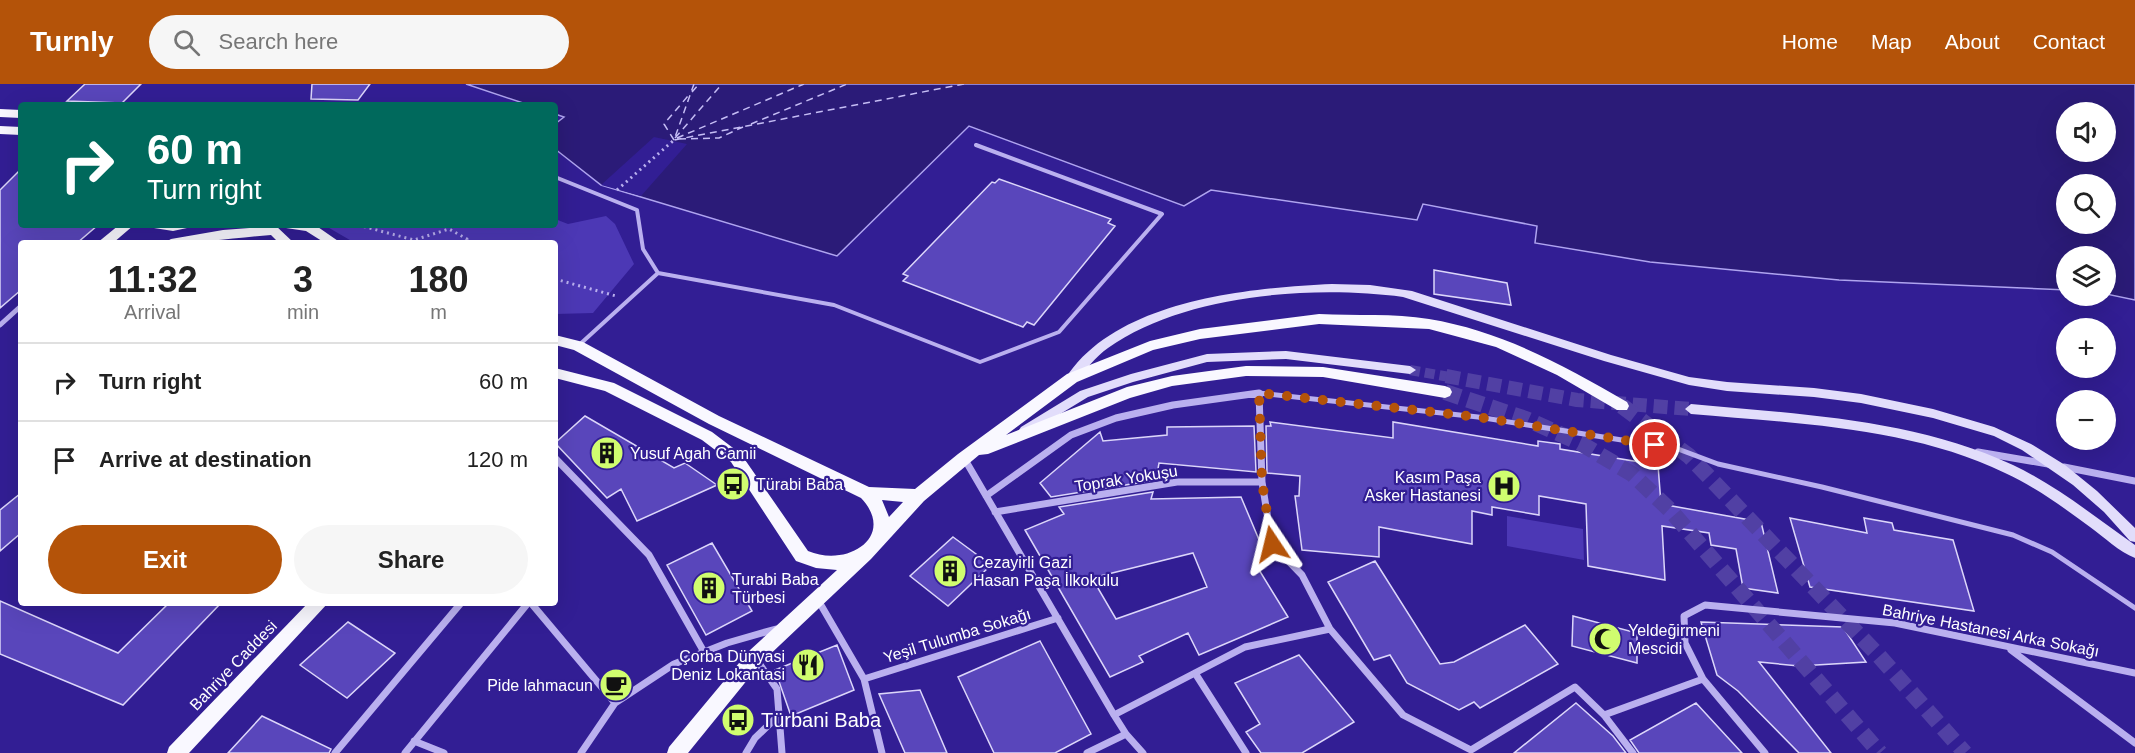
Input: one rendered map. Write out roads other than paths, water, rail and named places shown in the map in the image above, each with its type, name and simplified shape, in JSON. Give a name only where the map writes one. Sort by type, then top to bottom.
[{"type":"main road","points":[[0,113],[18,114]]},
{"type":"main road","points":[[0,130],[18,131]]},
{"type":"main road","points":[[108,240],[124,228]]},
{"type":"main road","points":[[260,240],[270,228]]},
{"type":"main road","points":[[189,240],[270,228],[284,240]]},
{"type":"main road","points":[[311,228],[329,240]]},
{"type":"main road","points":[[676,753],[755,657],[865,554],[918,496],[963,458],[1072,378],[1150,346],[1200,334],[1319,319],[1429,324],[1500,343],[1562,371],[1623,406]]},
{"type":"main road","points":[[558,341],[578,346],[714,420],[867,493],[878,504],[882,517],[878,534],[865,554],[850,561],[834,564],[814,562],[802,556],[736,458],[707,436],[609,387],[558,374]]},
{"type":"main road","points":[[963,458],[1127,393],[1173,381],[1246,371],[1323,372],[1445,392]]},
{"type":"main road","points":[[867,493],[918,496]]},
{"type":"main road","name":"Bahriye Caddesi","points":[[176,753],[316,606]]},
{"type":"street","points":[[1072,378],[1102,345],[1124,332],[1156,316],[1206,302],[1308,290],[1383,291],[1425,299],[1649,371],[1693,382],[1732,387],[1793,390],[1886,404],[1944,417],[2009,438],[2054,465],[2080,484],[2120,520],[2135,537]]},
{"type":"street","points":[[0,326],[18,309]]},
{"type":"street","points":[[1009,440],[1084,394],[1131,378],[1207,358],[1286,355],[1410,370]]},
{"type":"street","points":[[986,496],[1071,435],[1116,418],[1173,405],[1259,393],[1262,482],[1272,544],[1302,575],[1330,629],[1403,716],[1473,752],[1575,687],[1604,715],[1633,753]]},
{"type":"street","points":[[1691,409],[1790,418],[1892,434],[1954,448],[2135,481]]},
{"type":"street","points":[[1954,448],[1989,460],[2038,485],[2135,552]]},
{"type":"street","points":[[963,458],[1114,715],[1126,734],[1143,753]]},
{"type":"street","points":[[558,461],[648,555],[704,652]]},
{"type":"street","name":"Toprak Yokuşu","points":[[995,512],[1177,482],[1262,482]]},
{"type":"street","points":[[818,599],[864,679],[882,753]]},
{"type":"street","name":"Bahriye Hastanesi Arka Sokağı","points":[[1766,753],[1703,680],[1685,643],[1684,616],[1705,605],[1895,623],[2135,673]]},
{"type":"street","points":[[335,753],[458,606]]},
{"type":"street","points":[[405,753],[526,606]]},
{"type":"street","points":[[532,606],[615,703]]},
{"type":"street","name":"Yeşil Tulumba Sokağı","points":[[864,679],[1058,618]]},
{"type":"street","points":[[581,753],[615,703],[674,664],[704,652],[789,626]]},
{"type":"street","points":[[1114,715],[1245,647],[1330,629]]},
{"type":"street","points":[[2007,648],[2135,743]]},
{"type":"street","points":[[755,657],[777,689],[782,753]]},
{"type":"street","points":[[1195,673],[1246,753]]},
{"type":"street","points":[[1604,715],[1703,680]]},
{"type":"street","points":[[746,753],[755,738],[779,715]]},
{"type":"street","points":[[1087,753],[1126,734]]},
{"type":"street","points":[[414,741],[444,753]]},
{"type":"lane","points":[[558,178],[637,210],[643,249],[658,273],[834,305],[980,362],[1059,332],[1162,214],[976,145]]},
{"type":"lane","points":[[578,346],[658,273]]},
{"type":"lane","points":[[1259,393],[1478,417],[1678,448],[1718,464],[1834,489],[2013,535],[2052,552],[2135,608]]},
{"type":"tunnel","points":[[1410,370],[1455,378]]},
{"type":"tunnel","points":[[1446,376],[1577,400],[1691,409]]},
{"type":"tunnel","points":[[1445,392],[1526,419],[1580,443],[1632,474],[1671,511],[1880,753]]},
{"type":"tunnel","points":[[1622,406],[1689,456],[1879,656],[1965,753]]},
{"type":"place","name":"Yusuf Agah Camii","points":[[607,453]]},
{"type":"place","name":"Türabi Baba","points":[[733,484]]},
{"type":"place","name":"Kasım Paşa Asker Hastanesi","points":[[1504,486]]},
{"type":"place","name":"Cezayirli Gazi Hasan Paşa İlkokulu","points":[[950,571]]},
{"type":"place","name":"Turabi Baba Türbesi","points":[[709,588]]},
{"type":"place","name":"Yeldeğirmeni Mescidi","points":[[1605,639]]},
{"type":"place","name":"Çorba Dünyasi Deniz Lokantasi","points":[[808,665]]},
{"type":"place","name":"Pide lahmacun","points":[[616,685]]},
{"type":"place","name":"Türbani Baba","points":[[738,720]]}]
